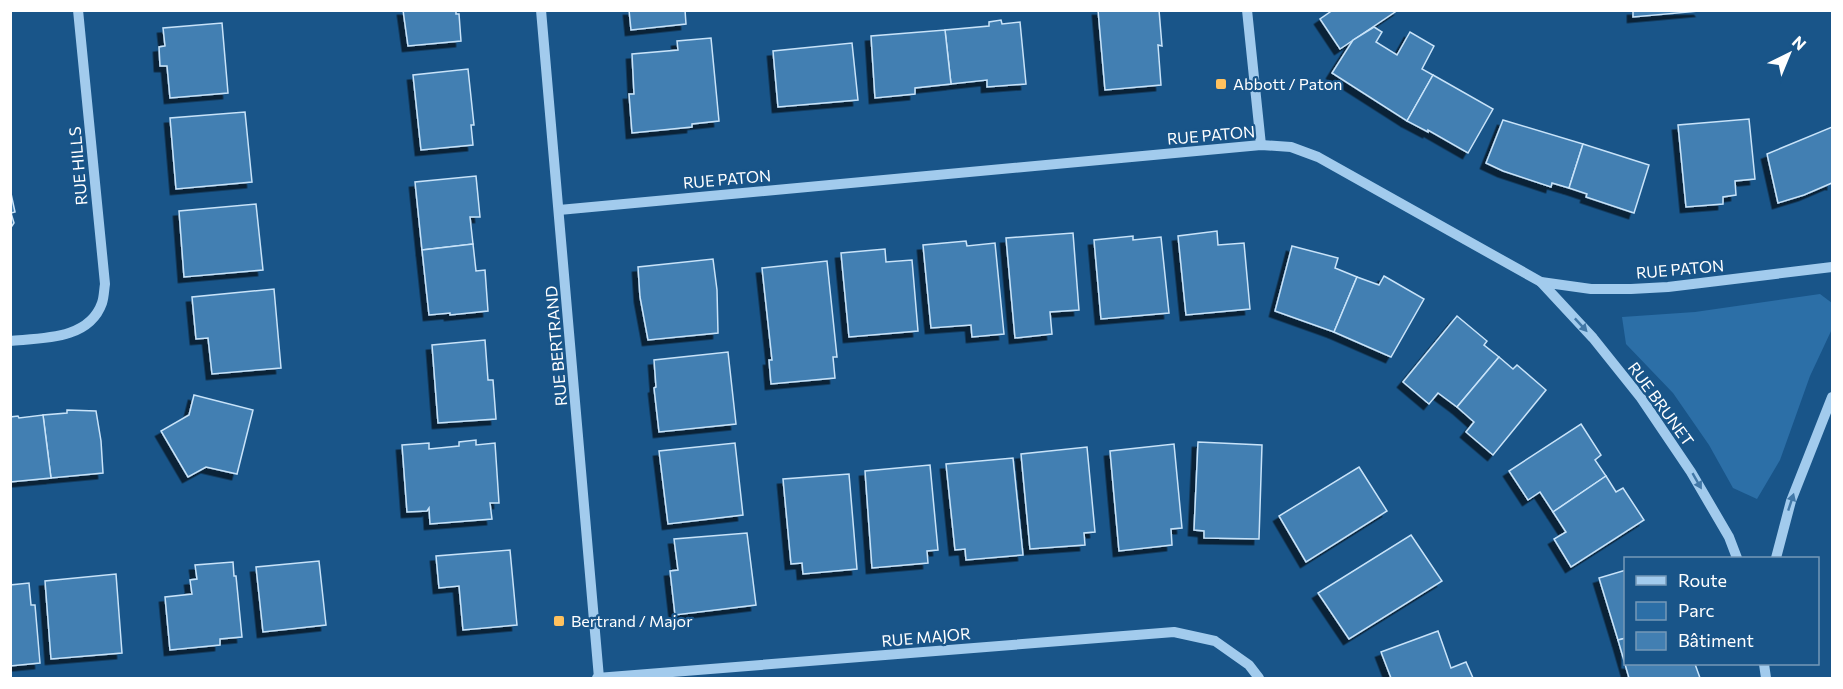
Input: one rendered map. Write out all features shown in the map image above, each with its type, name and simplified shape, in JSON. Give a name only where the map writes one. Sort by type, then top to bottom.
[{"type":"street","name":"RUE HILLS","points":[[10,341],[59,336],[78,330],[94,317],[102,302],[105,284],[78,10]]},
{"type":"street","name":"RUE BERTRAND","points":[[541,10],[598,678]]},
{"type":"street","points":[[1247,10],[1261,145]]},
{"type":"street","name":"RUE PATON","points":[[559,210],[1261,145],[1291,147],[1318,157],[1541,282],[1591,289],[1649,288],[1833,267]]},
{"type":"street","name":"RUE BRUNET","points":[[1541,282],[1593,338],[1641,398],[1691,472],[1729,537],[1737,557]]},
{"type":"street","points":[[1776,557],[1791,501],[1833,397]]},
{"type":"street","name":"RUE MAJOR","points":[[598,678],[1174,632],[1215,642],[1249,665],[1259,678]]},
{"type":"green space","points":[[1820,294],[1832,303],[1832,329],[1810,376],[1780,460],[1757,499],[1733,488],[1709,445],[1673,393],[1626,344],[1622,317],[1695,312]]},
{"type":"building","points":[[403,10],[456,10],[456,14],[459,14],[461,41],[408,46]]},
{"type":"building","points":[[629,10],[685,10],[686,24],[631,30]]},
{"type":"building","points":[[1098,10],[1159,10],[1162,46],[1158,45],[1161,85],[1105,90]]},
{"type":"building","points":[[1333,10],[1398,10],[1340,49],[1320,19]]},
{"type":"building","points":[[1633,10],[1699,10],[1700,11],[1633,17]]},
{"type":"building","points":[[1001,20],[1002,24],[1020,22],[1026,84],[987,87],[987,80],[951,84],[945,30],[989,26],[989,22]]},
{"type":"building","points":[[222,23],[228,93],[170,98],[167,66],[160,66],[159,47],[165,46],[163,28]]},
{"type":"building","points":[[1374,27],[1382,32],[1376,42],[1397,55],[1410,32],[1434,46],[1422,69],[1433,75],[1407,121],[1332,73],[1353,40]]},
{"type":"building","points":[[945,30],[951,84],[915,88],[915,94],[875,98],[871,36]]},
{"type":"building","points":[[711,38],[719,121],[692,124],[692,127],[632,133],[629,94],[634,94],[632,54],[678,50],[677,41]]},
{"type":"building","points":[[852,43],[858,100],[778,107],[773,51]]},
{"type":"building","points":[[468,69],[474,125],[471,125],[473,145],[421,150],[413,75]]},
{"type":"building","points":[[1433,75],[1493,109],[1468,153],[1407,121]]},
{"type":"building","points":[[245,112],[252,182],[176,189],[170,118]]},
{"type":"building","points":[[1749,119],[1755,179],[1735,181],[1736,195],[1723,197],[1723,204],[1686,207],[1678,125]]},
{"type":"building","points":[[1503,120],[1583,144],[1569,188],[1552,183],[1551,187],[1486,163]]},
{"type":"building","points":[[1832,127],[1832,183],[1778,203],[1767,154]]},
{"type":"building","points":[[1583,144],[1649,165],[1634,213],[1586,197],[1587,194],[1569,188]]},
{"type":"building","points":[[476,176],[480,217],[470,217],[473,244],[422,250],[415,182]]},
{"type":"building","points":[[10,189],[15,212],[11,213],[14,223],[10,229]]},
{"type":"building","points":[[256,204],[263,270],[184,277],[179,211]]},
{"type":"building","points":[[1217,231],[1218,245],[1244,243],[1250,309],[1186,315],[1178,236]]},
{"type":"building","points":[[1073,233],[1079,310],[1050,312],[1052,334],[1015,338],[1006,238]]},
{"type":"building","points":[[1133,236],[1133,240],[1161,237],[1169,313],[1101,319],[1094,240]]},
{"type":"building","points":[[966,241],[967,246],[995,243],[1004,334],[972,337],[971,325],[931,328],[923,245]]},
{"type":"building","points":[[473,244],[476,271],[485,270],[488,311],[429,315],[422,250]]},
{"type":"building","points":[[1292,246],[1338,258],[1335,268],[1357,277],[1334,332],[1275,311]]},
{"type":"building","points":[[885,249],[886,262],[912,260],[918,331],[849,337],[841,253]]},
{"type":"building","points":[[713,259],[717,290],[718,333],[648,340],[640,297],[638,267]]},
{"type":"building","points":[[827,261],[837,357],[833,357],[835,378],[771,384],[769,360],[772,360],[762,268]]},
{"type":"building","points":[[1384,276],[1424,299],[1391,357],[1334,332],[1357,277],[1379,285]]},
{"type":"building","points":[[274,289],[281,368],[212,374],[208,338],[196,339],[192,297]]},
{"type":"building","points":[[1457,316],[1487,341],[1484,345],[1499,357],[1457,407],[1438,393],[1429,404],[1403,382]]},
{"type":"building","points":[[485,340],[488,380],[493,380],[496,419],[438,423],[432,345]]},
{"type":"building","points":[[728,352],[736,424],[659,432],[654,388],[656,387],[654,360]]},
{"type":"building","points":[[1499,357],[1513,369],[1517,365],[1546,390],[1493,455],[1466,432],[1474,422],[1457,407]]},
{"type":"building","points":[[194,395],[253,410],[237,474],[206,467],[188,477],[161,431],[189,415]]},
{"type":"building","points":[[67,410],[96,411],[103,473],[51,478],[43,415],[67,413]]},
{"type":"building","points":[[43,415],[51,478],[10,482],[10,417]]},
{"type":"building","points":[[1581,424],[1601,455],[1595,460],[1606,476],[1553,512],[1540,492],[1528,500],[1509,471]]},
{"type":"building","points":[[476,440],[476,445],[495,443],[499,503],[490,503],[492,519],[430,524],[429,508],[427,511],[407,512],[402,445],[429,443],[429,449],[459,446],[459,442]]},
{"type":"building","points":[[1198,442],[1262,445],[1259,539],[1204,538],[1204,531],[1194,530]]},
{"type":"building","points":[[735,443],[743,515],[668,524],[659,451]]},
{"type":"building","points":[[1174,444],[1182,528],[1171,529],[1172,545],[1119,551],[1110,451]]},
{"type":"building","points":[[1087,447],[1095,532],[1084,533],[1085,545],[1030,549],[1021,454]]},
{"type":"building","points":[[1013,458],[1023,555],[966,560],[965,549],[955,550],[946,464]]},
{"type":"building","points":[[930,465],[938,550],[927,551],[928,563],[872,568],[865,471]]},
{"type":"building","points":[[1359,467],[1387,511],[1306,562],[1279,516]]},
{"type":"building","points":[[849,474],[857,569],[803,574],[802,563],[791,564],[783,479]]},
{"type":"building","points":[[1606,476],[1616,492],[1623,488],[1644,520],[1571,567],[1554,539],[1566,532],[1553,512]]},
{"type":"building","points":[[747,533],[756,605],[675,615],[670,571],[678,570],[674,539]]},
{"type":"building","points":[[1411,535],[1442,581],[1349,639],[1318,593]]},
{"type":"building","points":[[510,550],[517,625],[463,630],[459,586],[439,588],[436,556]]},
{"type":"building","points":[[319,561],[326,625],[263,632],[256,567]]},
{"type":"building","points":[[233,562],[242,637],[220,639],[220,645],[170,650],[165,597],[192,594],[190,580],[197,579],[195,565]]},
{"type":"building","points":[[1624,571],[1624,638],[1618,640],[1599,578]]},
{"type":"building","points":[[116,574],[122,653],[51,659],[45,581]]},
{"type":"building","points":[[29,583],[31,605],[35,605],[40,663],[10,666],[10,585]]},
{"type":"building","points":[[1438,631],[1451,668],[1466,662],[1473,678],[1391,678],[1381,652]]},
{"type":"building","points":[[1624,638],[1624,661],[1618,640]]},
{"type":"building","points":[[1625,665],[1695,665],[1700,678],[1629,678]]},
{"type":"place","name":"Abbott / Paton","points":[[1221,84]]},
{"type":"place","name":"Bertrand / Major","points":[[559,621]]}]
